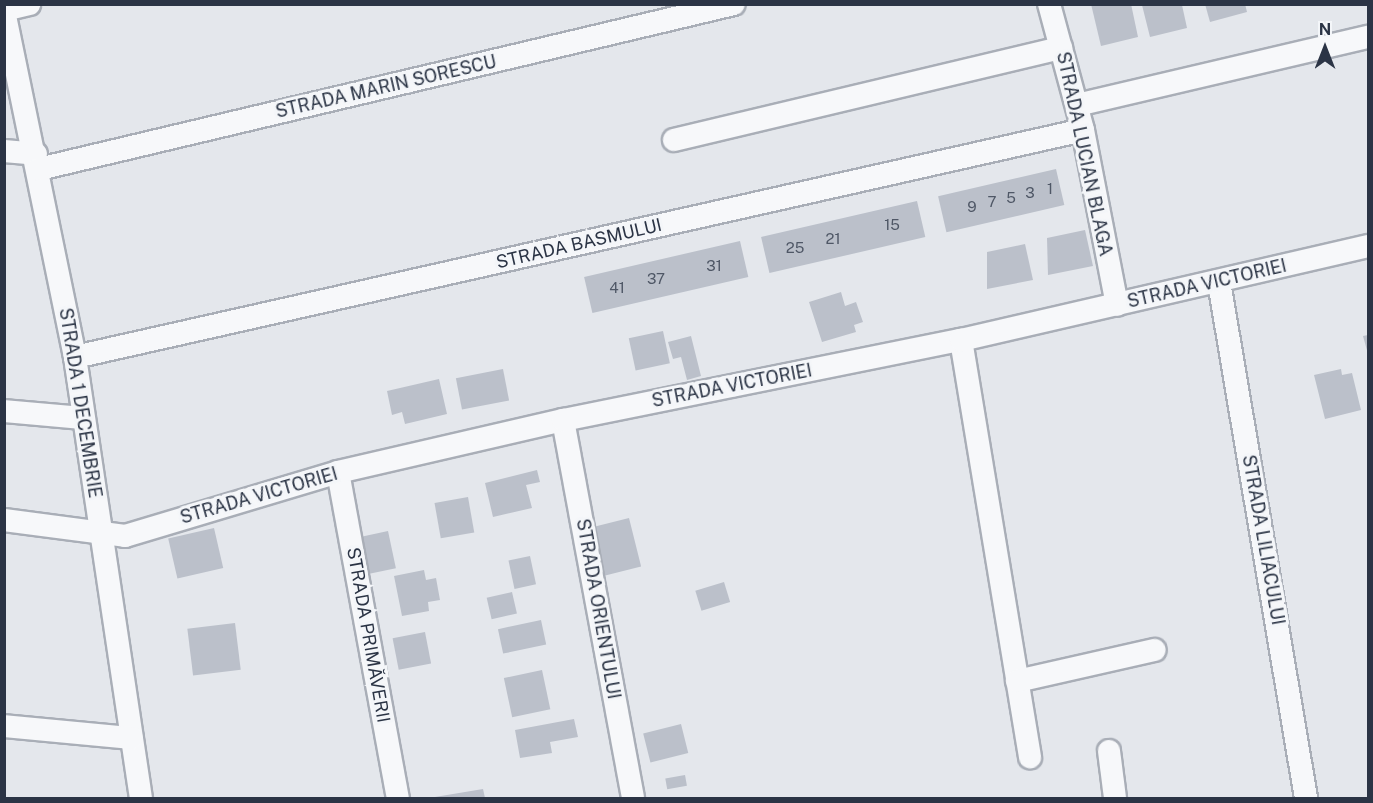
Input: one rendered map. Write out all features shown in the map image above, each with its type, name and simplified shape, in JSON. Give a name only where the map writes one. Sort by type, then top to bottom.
[{"type":"street","points":[[5,15],[29,4]]},
{"type":"street","name":"STRADA MARIN SORESCU","points":[[4,151],[38,161],[734,4]]},
{"type":"street","name":"STRADA LUCIAN BLAGA","points":[[1049,4],[1083,130],[1117,305]]},
{"type":"street","name":"STRADA 1 DECEMBRIE","points":[[5,15],[38,161],[75,357],[99,531],[141,798]]},
{"type":"street","points":[[1077,105],[1368,37]]},
{"type":"street","points":[[674,140],[1061,48]]},
{"type":"street","name":"STRADA BASMULUI","points":[[75,357],[1083,130]]},
{"type":"street","name":"STRADA VICTORIEI","points":[[4,520],[125,536],[338,472],[563,420],[961,340],[1368,246]]},
{"type":"street","name":"STRADA LILIACULUI","points":[[1219,282],[1306,798]]},
{"type":"street","points":[[961,340],[1030,757]]},
{"type":"street","points":[[4,411],[83,418]]},
{"type":"street","name":"STRADA ORIENTULUI","points":[[563,420],[633,798]]},
{"type":"street","name":"STRADA PRIMĂVERII","points":[[338,472],[398,798]]},
{"type":"street","points":[[1017,681],[1155,650]]},
{"type":"street","points":[[4,726],[131,738]]},
{"type":"street","points":[[1109,751],[1115,798]]},
{"type":"building","points":[[1091,4],[1131,4],[1138,37],[1101,46]]},
{"type":"building","points":[[1205,4],[1245,4],[1247,12],[1210,22]]},
{"type":"building","points":[[1142,5],[1182,5],[1187,28],[1150,37]]},
{"type":"building","points":[[1056,169],[1064,205],[946,232],[938,196]]},
{"type":"building","points":[[917,201],[925,237],[769,273],[761,237]]},
{"type":"building","points":[[1085,230],[1093,266],[1048,275],[1047,238]]},
{"type":"building","points":[[740,241],[748,277],[592,313],[584,277]]},
{"type":"building","points":[[1025,244],[1033,280],[987,289],[987,252]]},
{"type":"building","points":[[841,292],[845,306],[856,302],[863,322],[854,325],[856,332],[822,342],[809,302]]},
{"type":"building","points":[[663,331],[670,363],[636,371],[629,338]]},
{"type":"building","points":[[1368,335],[1368,354],[1363,336]]},
{"type":"building","points":[[691,336],[701,376],[687,380],[681,357],[673,359],[668,342]]},
{"type":"building","points":[[503,369],[509,400],[462,410],[456,378]]},
{"type":"building","points":[[1341,369],[1342,375],[1352,373],[1361,410],[1325,419],[1314,375]]},
{"type":"building","points":[[439,379],[447,414],[405,424],[402,412],[392,415],[387,391]]},
{"type":"building","points":[[537,470],[540,482],[526,485],[532,508],[493,517],[485,483]]},
{"type":"building","points":[[468,497],[474,532],[441,538],[435,503]]},
{"type":"building","points":[[629,518],[641,567],[601,576],[589,528]]},
{"type":"building","points":[[214,528],[223,568],[177,579],[168,539]]},
{"type":"building","points":[[388,531],[396,568],[365,575],[357,538]]},
{"type":"building","points":[[530,556],[536,584],[515,589],[508,561]]},
{"type":"building","points":[[424,570],[426,580],[436,578],[440,600],[428,602],[429,611],[402,616],[394,576]]},
{"type":"building","points":[[724,582],[730,602],[701,611],[695,591]]},
{"type":"building","points":[[512,592],[517,613],[492,619],[487,598]]},
{"type":"building","points":[[541,620],[546,644],[503,654],[498,629]]},
{"type":"building","points":[[235,623],[241,670],[193,675],[187,629]]},
{"type":"building","points":[[425,632],[431,663],[399,670],[393,638]]},
{"type":"building","points":[[542,670],[550,709],[512,717],[504,678]]},
{"type":"building","points":[[574,719],[578,737],[550,742],[552,753],[520,758],[515,730]]},
{"type":"building","points":[[681,724],[688,753],[650,763],[643,733]]},
{"type":"building","points":[[685,775],[687,786],[667,789],[665,778]]},
{"type":"building","points":[[483,789],[485,798],[435,798],[435,797]]}]
